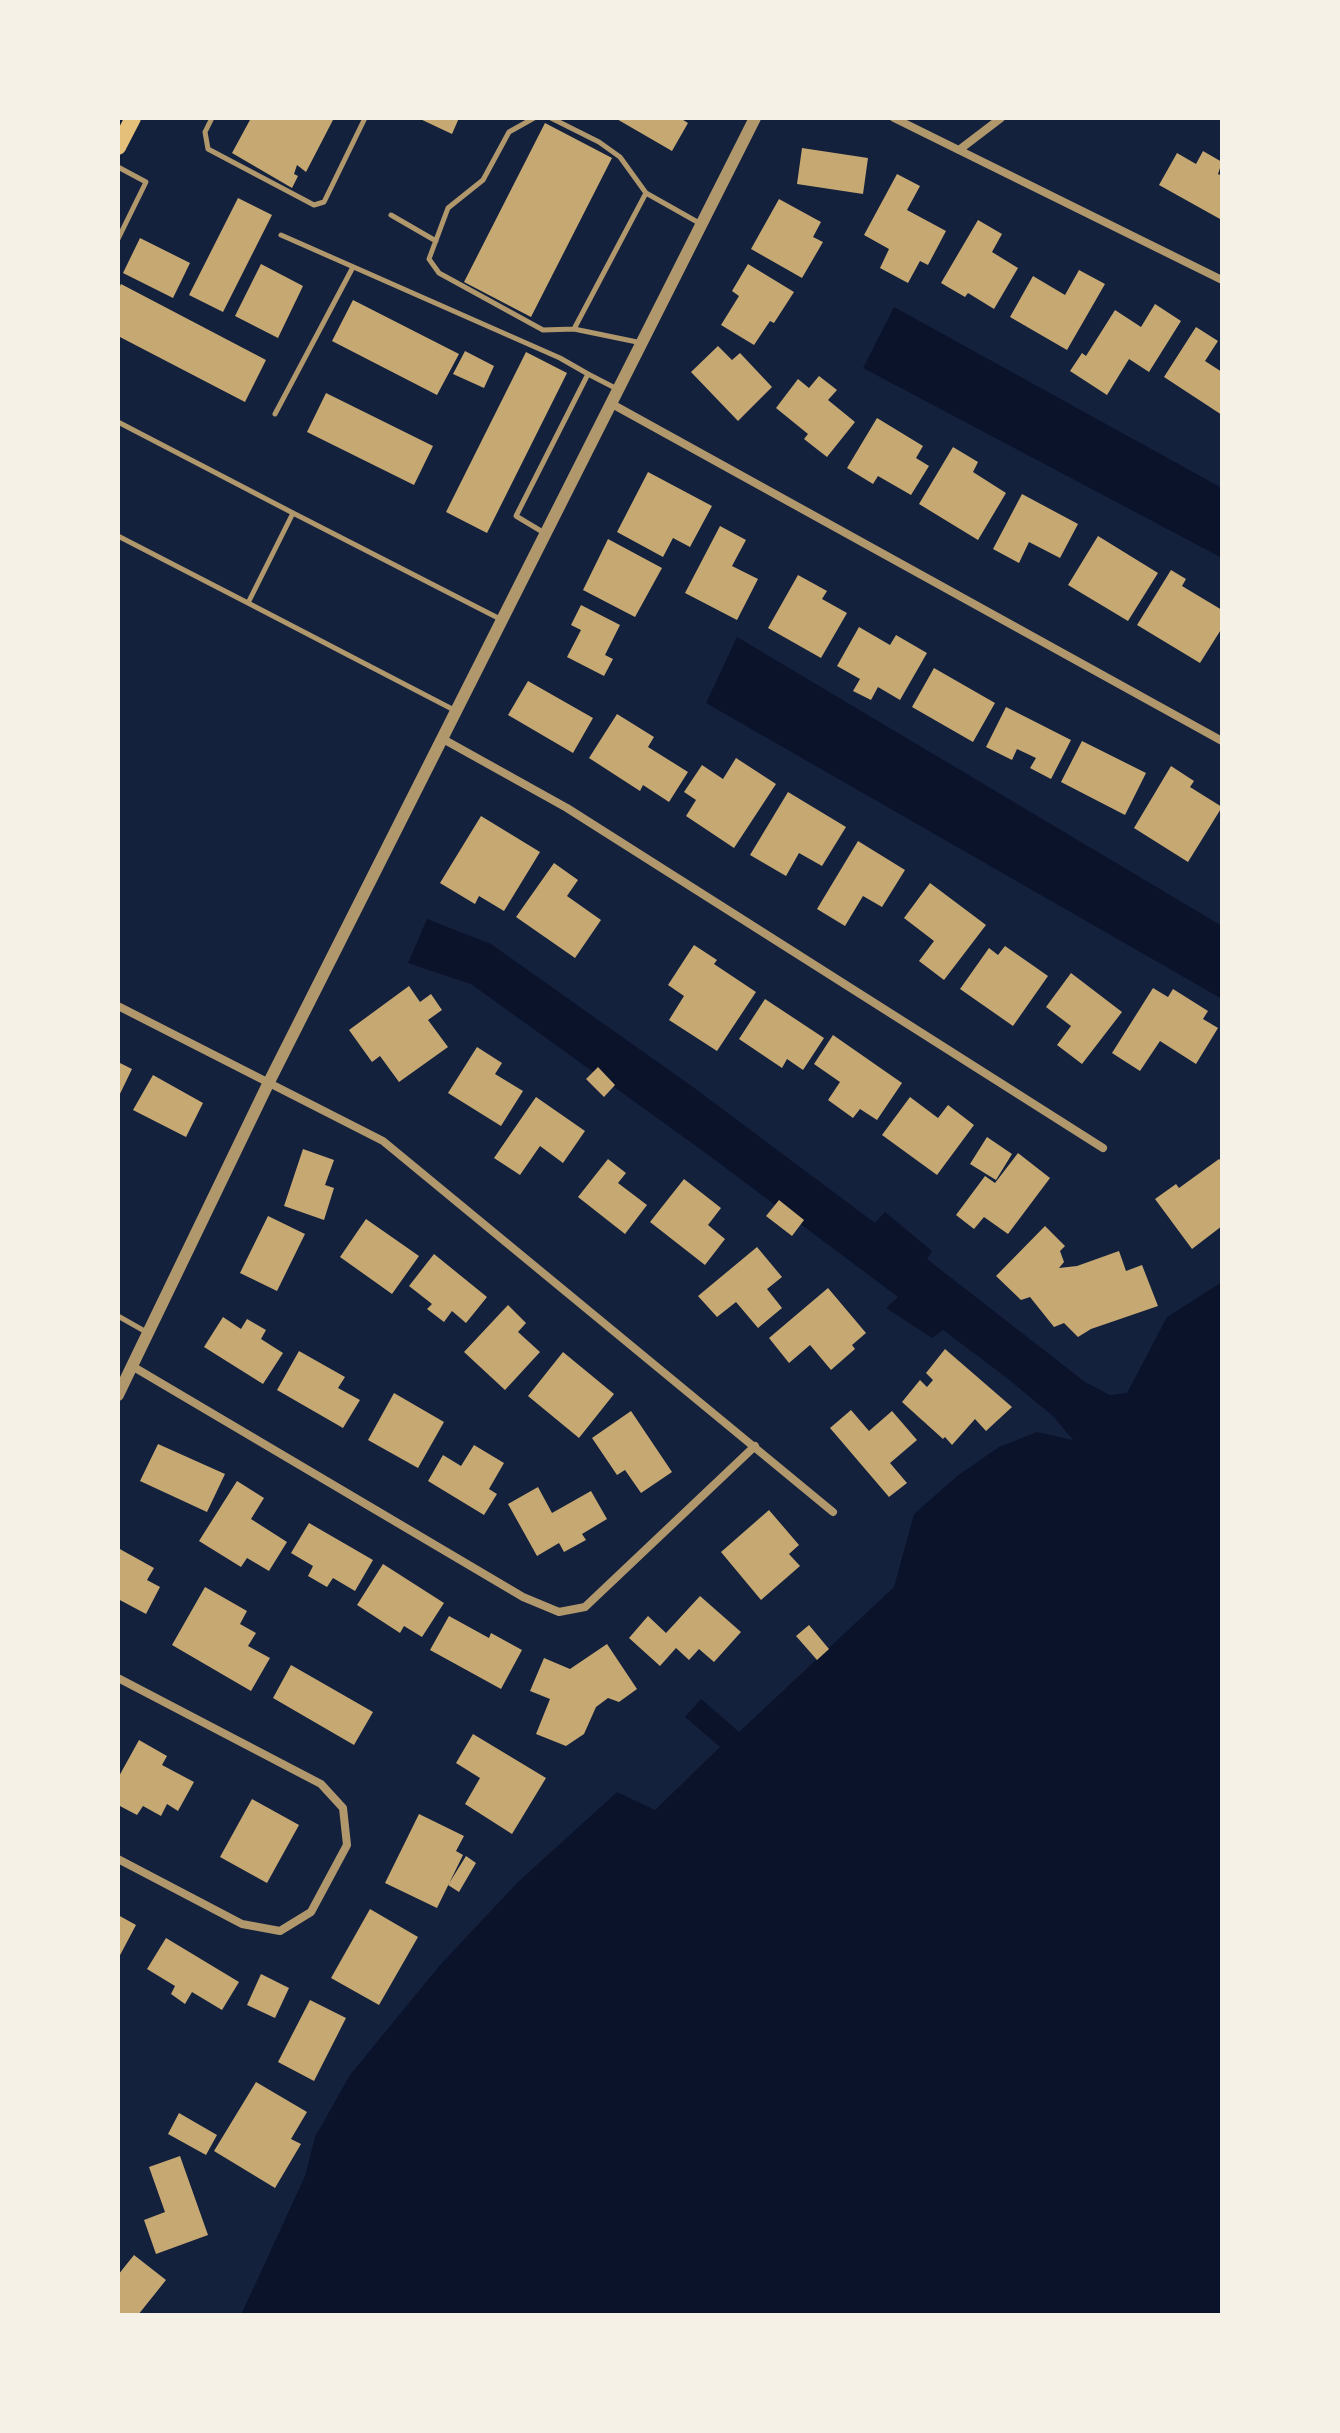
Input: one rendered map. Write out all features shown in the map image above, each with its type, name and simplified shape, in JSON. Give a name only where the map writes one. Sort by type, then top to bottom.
[{"type":"main road","points":[[118,147],[133,118]]},
{"type":"street","points":[[118,1395],[268,1084],[755,118]]},
{"type":"street","points":[[894,118],[1222,280]]},
{"type":"street","points":[[959,150],[1001,118]]},
{"type":"street","points":[[612,404],[1222,741]]},
{"type":"street","points":[[443,739],[567,808],[1103,1148]]},
{"type":"street","points":[[118,1006],[383,1141],[833,1512]]},
{"type":"street","points":[[132,1366],[523,1597],[559,1612],[585,1607],[755,1446]]},
{"type":"street","points":[[118,1678],[321,1784],[343,1808],[347,1845],[311,1912],[280,1931],[242,1924],[118,1859]]},
{"type":"lane","points":[[212,118],[205,132],[208,149],[314,205],[324,202],[365,118]]},
{"type":"lane","points":[[534,118],[509,132],[483,180],[448,208],[429,259],[439,273],[543,330],[574,329],[642,343]]},
{"type":"lane","points":[[551,118],[599,142],[620,157],[646,193],[702,224]]},
{"type":"lane","points":[[118,167],[146,182],[118,239]]},
{"type":"lane","points":[[574,329],[646,193]]},
{"type":"lane","points":[[391,215],[436,241]]},
{"type":"lane","points":[[281,235],[560,358],[620,391]]},
{"type":"lane","points":[[275,414],[353,267]]},
{"type":"lane","points":[[546,534],[516,516],[588,374]]},
{"type":"lane","points":[[118,422],[503,620]]},
{"type":"lane","points":[[248,603],[293,513]]},
{"type":"lane","points":[[118,536],[457,711]]},
{"type":"lane","points":[[118,1316],[148,1333]]},
{"type":"water","points":[[894,307],[1222,488],[1222,558],[863,368]]},
{"type":"water","points":[[737,637],[1222,926],[1222,999],[706,703]]},
{"type":"water","points":[[427,919],[491,944],[693,1087],[875,1223],[885,1212],[932,1251],[927,1259],[1085,1382],[1110,1395],[1127,1393],[1167,1317],[1222,1282],[1222,2315],[241,2315],[305,2176],[315,2137],[350,2075],[440,1965],[517,1883],[617,1792],[655,1810],[720,1747],[685,1717],[701,1699],[739,1732],[894,1587],[914,1514],[957,1476],[999,1447],[1037,1432],[1073,1440],[1054,1417],[1007,1378],[943,1330],[932,1338],[886,1308],[898,1297],[707,1154],[471,984],[408,963]]},
{"type":"building","points":[[251,118],[334,118],[306,172],[297,165],[294,174],[298,176],[292,188],[232,153]]},
{"type":"building","points":[[418,118],[459,118],[452,134]]},
{"type":"building","points":[[615,118],[680,118],[688,123],[672,151]]},
{"type":"building","points":[[545,123],[612,158],[531,317],[464,282]]},
{"type":"building","points":[[802,148],[868,158],[863,194],[797,184]]},
{"type":"building","points":[[1203,151],[1222,162],[1218,174],[1222,176],[1220,219],[1159,185],[1177,153],[1196,164]]},
{"type":"building","points":[[897,174],[920,186],[907,210],[946,231],[928,265],[920,261],[908,283],[880,268],[889,249],[864,235]]},
{"type":"building","points":[[238,198],[272,215],[223,312],[189,295]]},
{"type":"building","points":[[779,199],[821,222],[813,237],[823,242],[802,278],[751,249]]},
{"type":"building","points":[[978,220],[1002,234],[992,252],[1018,268],[994,309],[968,293],[965,297],[941,283]]},
{"type":"building","points":[[140,238],[190,263],[173,298],[123,273]]},
{"type":"building","points":[[261,264],[303,286],[278,338],[235,316]]},
{"type":"building","points":[[748,264],[794,292],[774,323],[770,321],[754,345],[721,325],[739,296],[732,291]]},
{"type":"building","points":[[1079,270],[1105,284],[1067,350],[1010,317],[1033,276],[1065,295]]},
{"type":"building","points":[[121,284],[266,360],[245,402],[118,336],[118,290]]},
{"type":"building","points":[[353,300],[459,354],[437,395],[332,341]]},
{"type":"building","points":[[1155,304],[1181,321],[1149,372],[1129,359],[1107,395],[1070,371],[1082,353],[1086,356],[1115,310],[1141,327]]},
{"type":"building","points":[[1196,327],[1218,341],[1205,361],[1222,372],[1222,415],[1164,377]]},
{"type":"building","points":[[718,346],[732,360],[740,353],[772,387],[738,421],[691,372]]},
{"type":"building","points":[[465,351],[494,366],[484,388],[453,374]]},
{"type":"building","points":[[526,352],[567,373],[487,533],[446,512]]},
{"type":"building","points":[[819,376],[837,390],[828,400],[855,422],[827,457],[804,439],[808,434],[776,408],[798,379],[809,388]]},
{"type":"building","points":[[326,393],[433,446],[414,485],[307,432]]},
{"type":"building","points":[[877,418],[923,446],[916,458],[929,466],[911,495],[878,476],[873,484],[847,468]]},
{"type":"building","points":[[953,447],[978,462],[973,472],[1006,493],[978,540],[919,504]]},
{"type":"building","points":[[648,472],[712,506],[690,547],[673,538],[663,557],[617,532]]},
{"type":"building","points":[[1022,494],[1078,524],[1060,558],[1029,542],[1019,563],[993,549]]},
{"type":"building","points":[[720,526],[746,540],[732,566],[758,579],[737,620],[685,593]]},
{"type":"building","points":[[1098,536],[1158,573],[1128,621],[1068,585]]},
{"type":"building","points":[[608,539],[662,568],[635,617],[583,590]]},
{"type":"building","points":[[1171,570],[1186,579],[1182,586],[1222,610],[1222,628],[1200,663],[1137,625]]},
{"type":"building","points":[[798,575],[827,591],[822,599],[847,613],[821,658],[768,628]]},
{"type":"building","points":[[581,605],[620,625],[605,655],[613,659],[604,676],[567,657],[581,630],[571,625]]},
{"type":"building","points":[[859,627],[890,645],[896,635],[927,653],[900,700],[878,687],[871,700],[853,691],[860,679],[837,666]]},
{"type":"building","points":[[934,668],[995,703],[973,742],[912,707]]},
{"type":"building","points":[[528,681],[593,718],[573,753],[508,715]]},
{"type":"building","points":[[1006,707],[1071,740],[1051,779],[1030,768],[1036,758],[1017,749],[1012,760],[986,747]]},
{"type":"building","points":[[617,714],[654,737],[648,747],[688,772],[669,802],[643,785],[640,791],[589,758]]},
{"type":"building","points":[[1082,741],[1146,773],[1125,815],[1061,782]]},
{"type":"building","points":[[736,758],[776,784],[734,848],[686,816],[696,800],[684,792],[702,765],[723,779]]},
{"type":"building","points":[[1171,766],[1194,781],[1190,787],[1222,807],[1188,862],[1134,828]]},
{"type":"building","points":[[788,792],[846,827],[822,866],[799,853],[786,876],[750,855]]},
{"type":"building","points":[[481,816],[540,852],[504,911],[479,896],[475,904],[440,883]]},
{"type":"building","points":[[858,841],[905,870],[882,907],[863,896],[845,926],[817,909]]},
{"type":"building","points":[[554,863],[578,880],[567,896],[601,920],[575,958],[516,917]]},
{"type":"building","points":[[930,883],[986,925],[944,980],[919,961],[934,941],[904,918]]},
{"type":"building","points":[[694,945],[717,960],[714,964],[756,992],[717,1051],[669,1020],[684,996],[668,985]]},
{"type":"building","points":[[1005,946],[1048,976],[1013,1026],[960,989],[989,948],[998,955]]},
{"type":"building","points":[[1071,973],[1122,1012],[1082,1064],[1057,1045],[1071,1026],[1046,1007]]},
{"type":"building","points":[[409,986],[420,1002],[431,994],[442,1010],[428,1020],[448,1047],[399,1082],[380,1056],[372,1062],[349,1030]]},
{"type":"building","points":[[1153,988],[1168,997],[1173,989],[1208,1011],[1203,1019],[1218,1028],[1196,1064],[1160,1041],[1140,1071],[1112,1053]]},
{"type":"building","points":[[765,999],[824,1038],[803,1070],[787,1059],[782,1068],[739,1039]]},
{"type":"building","points":[[833,1035],[902,1083],[877,1120],[860,1109],[853,1118],[828,1100],[840,1082],[814,1064]]},
{"type":"building","points":[[477,1047],[502,1063],[495,1074],[523,1091],[501,1126],[448,1093]]},
{"type":"building","points":[[118,1062],[132,1069],[118,1098]]},
{"type":"building","points":[[598,1067],[615,1085],[604,1097],[586,1079]]},
{"type":"building","points":[[153,1075],[203,1103],[186,1137],[133,1110]]},
{"type":"building","points":[[536,1097],[585,1131],[563,1163],[540,1146],[520,1175],[494,1158]]},
{"type":"building","points":[[910,1097],[938,1118],[948,1105],[974,1125],[937,1175],[882,1135]]},
{"type":"building","points":[[987,1137],[1012,1154],[996,1180],[970,1164]]},
{"type":"building","points":[[303,1149],[334,1160],[325,1185],[334,1188],[324,1220],[284,1206]]},
{"type":"building","points":[[1018,1153],[1050,1178],[1008,1234],[984,1217],[974,1229],[956,1215],[985,1176],[995,1183]]},
{"type":"building","points":[[608,1159],[626,1173],[618,1183],[647,1205],[625,1234],[578,1197]]},
{"type":"building","points":[[1219,1159],[1222,1162],[1222,1226],[1192,1249],[1155,1199],[1176,1184],[1179,1188]]},
{"type":"building","points":[[684,1179],[721,1208],[708,1225],[725,1239],[705,1265],[650,1222]]},
{"type":"building","points":[[779,1200],[804,1220],[792,1236],[766,1216]]},
{"type":"building","points":[[268,1216],[305,1234],[277,1291],[240,1273]]},
{"type":"building","points":[[366,1219],[419,1256],[392,1294],[340,1257]]},
{"type":"building","points":[[1045,1226],[1065,1246],[1060,1251],[1064,1262],[1059,1268],[1077,1266],[1119,1251],[1126,1271],[1142,1265],[1158,1306],[1091,1329],[1078,1337],[1064,1323],[1054,1327],[1030,1297],[1021,1300],[996,1276]]},
{"type":"building","points":[[757,1247],[782,1277],[767,1289],[782,1308],[758,1328],[736,1302],[717,1317],[698,1296]]},
{"type":"building","points":[[434,1254],[487,1297],[466,1323],[452,1311],[444,1322],[427,1309],[432,1304],[409,1286]]},
{"type":"building","points":[[828,1288],[866,1333],[852,1345],[855,1349],[831,1370],[810,1345],[789,1363],[769,1338]]},
{"type":"building","points":[[508,1305],[526,1323],[518,1332],[540,1352],[505,1390],[464,1352]]},
{"type":"building","points":[[223,1317],[241,1329],[247,1319],[266,1330],[261,1339],[283,1353],[263,1384],[204,1347]]},
{"type":"building","points":[[945,1349],[1012,1407],[986,1431],[975,1419],[952,1445],[902,1402],[920,1380],[927,1387],[933,1380],[926,1373]]},
{"type":"building","points":[[299,1351],[345,1377],[338,1388],[360,1400],[343,1428],[277,1390]]},
{"type":"building","points":[[563,1352],[614,1394],[579,1438],[528,1396]]},
{"type":"building","points":[[394,1393],[444,1422],[418,1468],[368,1440]]},
{"type":"building","points":[[851,1410],[869,1431],[892,1411],[917,1440],[890,1463],[907,1483],[889,1497],[830,1428]]},
{"type":"building","points":[[631,1411],[672,1472],[641,1493],[625,1470],[617,1475],[592,1438]]},
{"type":"building","points":[[158,1444],[225,1474],[207,1512],[140,1481]]},
{"type":"building","points":[[474,1445],[504,1463],[489,1489],[497,1494],[484,1515],[428,1481],[443,1455],[461,1466]]},
{"type":"building","points":[[237,1481],[264,1498],[251,1519],[287,1542],[269,1571],[247,1558],[241,1567],[199,1541]]},
{"type":"building","points":[[538,1487],[552,1513],[591,1491],[607,1519],[582,1534],[586,1540],[564,1552],[559,1543],[537,1556],[508,1504]]},
{"type":"building","points":[[769,1510],[799,1545],[789,1554],[800,1566],[761,1600],[721,1552]]},
{"type":"building","points":[[309,1523],[373,1560],[355,1591],[333,1578],[327,1587],[308,1576],[313,1566],[291,1553]]},
{"type":"building","points":[[118,1548],[154,1568],[147,1580],[160,1587],[146,1614],[118,1599]]},
{"type":"building","points":[[383,1564],[444,1603],[422,1637],[404,1626],[400,1633],[357,1605]]},
{"type":"building","points":[[205,1587],[247,1611],[240,1624],[256,1633],[248,1646],[270,1658],[251,1691],[172,1645]]},
{"type":"building","points":[[700,1596],[741,1632],[714,1662],[699,1649],[689,1660],[676,1648],[660,1666],[629,1638],[648,1616],[666,1633]]},
{"type":"building","points":[[449,1616],[489,1638],[491,1633],[522,1650],[501,1689],[430,1650]]},
{"type":"building","points":[[809,1625],[829,1649],[817,1660],[796,1636]]},
{"type":"building","points":[[607,1644],[637,1689],[619,1702],[608,1698],[596,1707],[584,1734],[566,1746],[536,1734],[550,1699],[530,1691],[544,1658],[570,1669]]},
{"type":"building","points":[[291,1665],[373,1712],[354,1745],[273,1698]]},
{"type":"building","points":[[473,1734],[546,1778],[512,1834],[465,1804],[480,1778],[456,1763]]},
{"type":"building","points":[[139,1740],[167,1756],[162,1765],[194,1782],[178,1811],[167,1804],[161,1816],[143,1806],[137,1815],[118,1805],[118,1778]]},
{"type":"building","points":[[252,1799],[299,1825],[267,1883],[220,1857]]},
{"type":"building","points":[[419,1814],[464,1836],[456,1851],[463,1855],[437,1908],[385,1883]]},
{"type":"building","points":[[466,1856],[476,1863],[459,1892],[448,1885]]},
{"type":"building","points":[[370,1909],[418,1937],[379,2005],[331,1978]]},
{"type":"building","points":[[118,1915],[136,1925],[118,1959]]},
{"type":"building","points":[[166,1938],[239,1982],[222,2010],[192,1992],[185,2004],[171,1994],[175,1986],[147,1969]]},
{"type":"building","points":[[261,1974],[289,1988],[275,2018],[247,2005]]},
{"type":"building","points":[[310,2000],[346,2018],[314,2081],[278,2062]]},
{"type":"building","points":[[256,2082],[307,2112],[291,2139],[301,2144],[275,2188],[214,2151]]},
{"type":"building","points":[[179,2113],[217,2135],[206,2155],[168,2134]]},
{"type":"building","points":[[180,2156],[208,2235],[156,2254],[144,2220],[165,2212],[149,2167]]},
{"type":"building","points":[[134,2255],[166,2280],[138,2315],[118,2315],[118,2275]]}]
